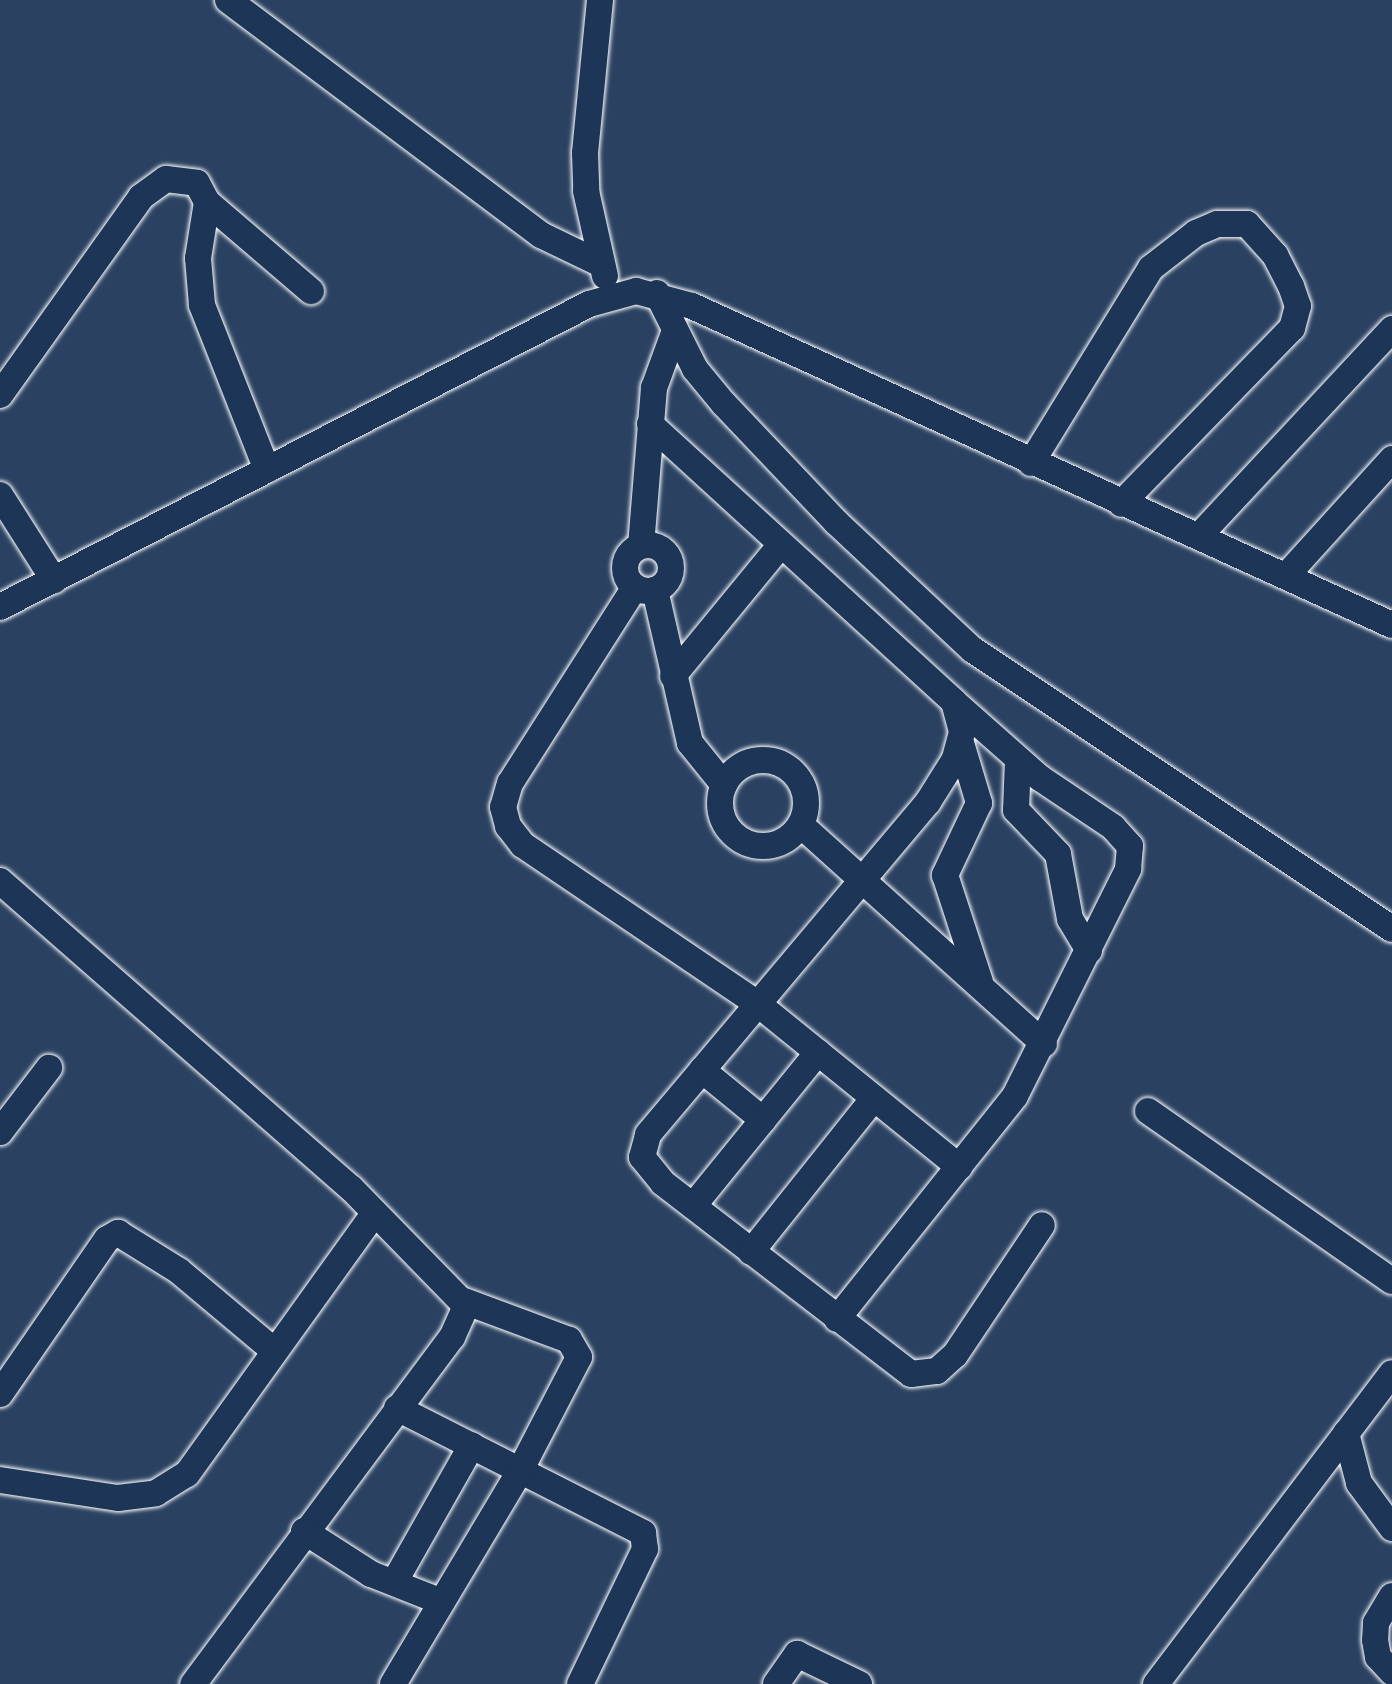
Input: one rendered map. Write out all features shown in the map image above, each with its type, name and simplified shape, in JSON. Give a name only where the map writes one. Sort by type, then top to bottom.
[{"type":"street","points":[[228,0],[541,235],[601,264]]},
{"type":"street","points":[[600,0],[585,153],[601,264],[611,295]]},
{"type":"street","points":[[0,395],[154,186],[166,179],[197,183],[207,202],[311,291]]},
{"type":"street","points":[[207,202],[198,258],[202,305],[267,470]]},
{"type":"street","points":[[1031,463],[1151,268],[1196,233],[1217,224],[1247,224],[1275,255],[1291,286],[1298,306],[1292,328],[1121,504]]},
{"type":"street","points":[[657,293],[674,333],[724,404],[836,522],[973,650],[1392,929]]},
{"type":"street","points":[[0,607],[611,295],[657,293],[1392,625]]},
{"type":"street","points":[[1199,536],[1392,329]]},
{"type":"street","points":[[674,333],[654,388],[641,546],[625,565],[645,588],[690,743],[724,785]]},
{"type":"street","points":[[650,424],[778,548],[1018,759],[1130,846],[1128,869],[1044,1044],[1015,1096],[837,1319]]},
{"type":"street","points":[[1286,576],[1392,459]]},
{"type":"street","points":[[0,495],[54,580]]},
{"type":"street","points":[[641,546],[656,546],[668,557],[671,572],[645,588],[510,783],[503,807],[508,826],[523,845],[758,1004],[959,1167]]},
{"type":"street","points":[[673,676],[778,548]]},
{"type":"street","points":[[954,702],[961,743],[979,803],[971,828],[945,875],[980,986]]},
{"type":"street","points":[[961,743],[928,802],[648,1135],[642,1157],[693,1206],[897,1368],[924,1375],[937,1371],[955,1355],[1042,1225]]},
{"type":"street","points":[[1018,759],[1016,810],[1025,823],[1058,854],[1070,919],[1089,951]]},
{"type":"street","points":[[776,761],[800,780],[806,795],[801,825],[779,844],[750,845],[727,827],[721,814],[724,785],[746,763],[776,761]]},
{"type":"street","points":[[971,828],[989,817],[1025,823]]},
{"type":"street","points":[[801,825],[1044,1044]]},
{"type":"street","points":[[0,881],[374,1214],[464,1301],[579,1347],[568,1384],[393,1684]]},
{"type":"street","points":[[693,1206],[818,1052]]},
{"type":"street","points":[[0,1132],[49,1068]]},
{"type":"street","points":[[702,1070],[763,1120]]},
{"type":"street","points":[[751,1252],[874,1098]]},
{"type":"street","points":[[1148,1111],[1392,1281]]},
{"type":"street","points":[[0,1480],[118,1498],[156,1493],[187,1474],[273,1350],[374,1214]]},
{"type":"street","points":[[0,1394],[107,1239],[118,1233],[179,1271],[273,1350]]},
{"type":"street","points":[[193,1684],[462,1321],[464,1301]]},
{"type":"street","points":[[1156,1684],[1392,1373]]},
{"type":"street","points":[[397,1408],[521,1469],[646,1538],[587,1681]]},
{"type":"street","points":[[1346,1433],[1359,1483],[1392,1528]]},
{"type":"street","points":[[395,1581],[472,1445]]},
{"type":"street","points":[[304,1531],[371,1574],[442,1602]]},
{"type":"street","points":[[1392,1596],[1376,1623],[1375,1640],[1378,1657],[1392,1672]]},
{"type":"street","points":[[776,1684],[797,1654],[859,1684]]}]
